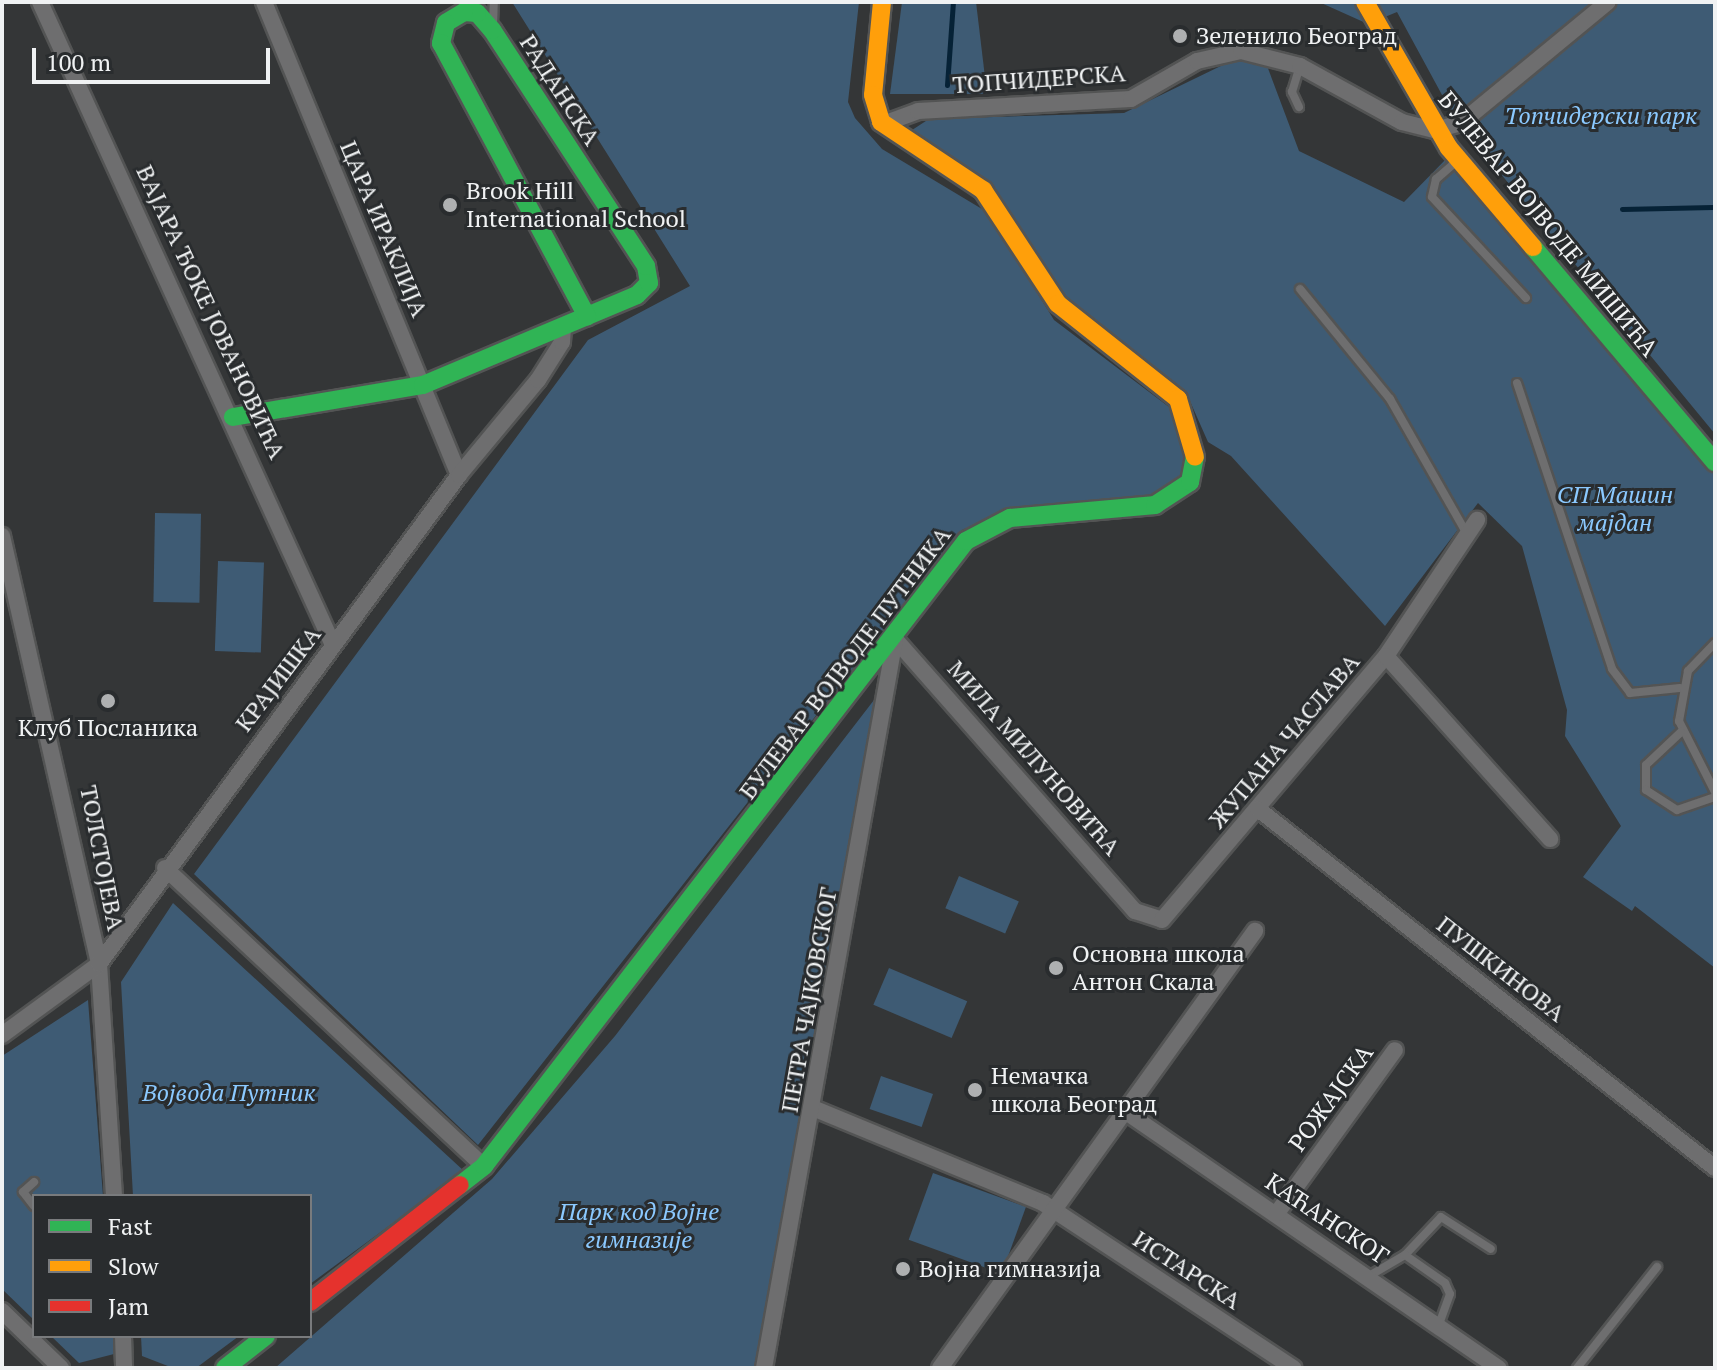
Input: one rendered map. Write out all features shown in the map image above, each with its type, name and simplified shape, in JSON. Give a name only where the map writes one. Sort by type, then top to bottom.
[{"type":"street","name":"ВАЈАРА ЂОКЕ ЈОВАНОВИЋА","points":[[40,2],[233,417],[333,645]]},
{"type":"street","name":"ЦАРА ИРАКЛИЈА","points":[[264,2],[459,475]]},
{"type":"street","points":[[882,2],[873,99],[883,124]]},
{"type":"street","name":"БУЛЕВАР ВОЈВОДЕ МИШИЋА","points":[[1365,2],[1435,130],[1715,462]]},
{"type":"street","points":[[1435,130],[1463,122],[1608,2]]},
{"type":"street","name":"РАДАНСКА","points":[[233,417],[423,385],[563,327],[587,316],[649,283],[646,266],[492,30],[477,13],[464,12],[446,23],[441,43],[587,316]]},
{"type":"street","name":"ТОПЧИДЕРСКА","points":[[883,124],[918,111],[1131,99],[1197,61],[1229,52],[1264,53],[1300,66],[1402,122],[1435,130]]},
{"type":"street","name":"БУЛЕВАР ВОЈВОДЕ ПУТНИКА","points":[[312,1300],[484,1166],[978,531],[1010,518],[1167,501],[1190,482],[1196,449],[1178,399],[1058,304],[983,190],[883,124]]},
{"type":"street","name":"КРАЈИШКА","points":[[2,1035],[99,964],[165,868],[459,475],[538,380],[562,342],[563,327]]},
{"type":"street","name":"ЖУПАНА ЧАСЛАВА","points":[[1135,911],[1152,922],[1170,915],[1386,656],[1477,520]]},
{"type":"street","name":"ТОЛСТОЈЕВА","points":[[2,536],[99,964],[114,1194]]},
{"type":"street","name":"МИЛА МИЛУНОВИЋА","points":[[895,639],[1135,911]]},
{"type":"street","name":"ПЕТРА ЧАЈКОВСКОГ","points":[[764,1368],[815,1109],[895,639]]},
{"type":"street","points":[[1386,656],[1550,839]]},
{"type":"street","name":"ПУШКИНОВА","points":[[1258,809],[1715,1168]]},
{"type":"street","points":[[165,868],[484,1166]]},
{"type":"street","points":[[940,1368],[1255,931]]},
{"type":"street","name":"РОЖАЈСКА","points":[[1277,1213],[1395,1050]]},
{"type":"street","name":"ИСТАРСКА","points":[[815,1109],[1056,1211],[1293,1368]]},
{"type":"street","name":"КАЋАНСКОГ","points":[[1126,1112],[1499,1368]]},
{"type":"street","points":[[2,1311],[61,1368]]},
{"type":"street","points":[[123,1338],[124,1368]]},
{"type":"street","points":[[225,1368],[263,1338]]},
{"type":"lane","points":[[492,30],[494,2]]},
{"type":"lane","points":[[1299,107],[1292,92],[1300,66]]},
{"type":"lane","points":[[1458,160],[1436,179],[1432,197],[1526,298]]},
{"type":"lane","points":[[1300,289],[1390,399],[1467,534]]},
{"type":"lane","points":[[1517,383],[1612,669],[1636,695],[1680,688]]},
{"type":"lane","points":[[1681,732],[1646,765],[1646,790],[1677,810],[1715,795],[1681,732],[1680,688],[1715,643]]},
{"type":"lane","points":[[32,1203],[23,1192],[34,1182]]},
{"type":"lane","points":[[1369,1276],[1405,1255],[1432,1221],[1446,1217],[1491,1249]]},
{"type":"lane","points":[[1405,1255],[1449,1289],[1439,1325]]},
{"type":"lane","points":[[1577,1368],[1657,1267]]},
{"type":"green space","points":[[512,2],[859,2],[848,102],[855,118],[882,149],[987,212],[1054,320],[1169,407],[1185,440],[1185,472],[1165,495],[999,514],[962,530],[478,1145],[194,874],[588,340],[690,286]]},
{"type":"green space","points":[[902,2],[976,2],[987,94],[890,94]]},
{"type":"green space","name":"Топчидерски парк","points":[[1319,2],[1715,2],[1715,434],[1454,117],[1397,12],[1368,24]]},
{"type":"green space","name":"СП Машин мајдан","points":[[1231,61],[1266,63],[1299,151],[1404,202],[1447,158],[1715,474],[1715,968],[1635,906],[1632,911],[1583,877],[1621,826],[1565,736],[1567,710],[1522,546],[1478,503],[1385,626],[1231,456],[1208,442],[1189,399],[1057,294],[1008,208],[909,132],[929,119],[1124,113]]},
{"type":"green space","points":[[155,513],[201,514],[199,603],[153,602]]},
{"type":"green space","points":[[218,561],[264,563],[261,653],[215,651]]},
{"type":"green space","name":"Парк код Војне гимназије","points":[[874,700],[880,703],[755,1368],[275,1368],[492,1179],[615,1036]]},
{"type":"green space","points":[[959,876],[1019,901],[1005,934],[945,908]]},
{"type":"green space","name":"Војвода Путник","points":[[173,903],[464,1171],[312,1283],[312,1194],[133,1194],[121,982]]},
{"type":"green space","points":[[889,968],[967,1001],[952,1038],[873,1005]]},
{"type":"green space","points":[[88,1000],[103,1194],[32,1194],[32,1318],[2,1289],[2,1056]]},
{"type":"green space","points":[[881,1076],[933,1094],[922,1127],[870,1109]]},
{"type":"green space","points":[[933,1173],[1026,1207],[1002,1274],[909,1240]]},
{"type":"green space","points":[[53,1338],[113,1338],[114,1354],[79,1363]]},
{"type":"green space","points":[[141,1338],[236,1338],[196,1368],[173,1368],[142,1356]]},
{"type":"waterway","points":[[947,85],[953,2]]},
{"type":"waterway","points":[[1622,209],[1713,207]]},
{"type":"traffic: fast","points":[[233,417],[423,385],[637,295],[649,283],[646,266],[492,30],[477,13],[464,12],[446,23],[441,43],[587,316]]},
{"type":"traffic: fast","points":[[1533,247],[1715,462]]},
{"type":"traffic: fast","points":[[460,1185],[484,1166],[966,541],[1010,518],[1155,505],[1190,482],[1195,457]]},
{"type":"traffic: fast","points":[[225,1368],[263,1338]]},
{"type":"traffic: slow","points":[[882,2],[873,95],[881,122],[983,190],[1058,304],[1178,399],[1195,457]]},
{"type":"traffic: slow","points":[[1365,2],[1449,148],[1533,247]]},
{"type":"traffic: jam","points":[[312,1300],[460,1185]]},
{"type":"place","name":"Зеленило Београд","points":[[1180,36]]},
{"type":"place","name":"Brook Hill International School","points":[[450,205]]},
{"type":"place","name":"Клуб Посланика","points":[[108,701]]},
{"type":"place","name":"Основна школа Антон Скала","points":[[1056,968]]},
{"type":"place","name":"Немачка школа Београд","points":[[975,1090]]},
{"type":"place","name":"Војна гимназија","points":[[903,1269]]}]
